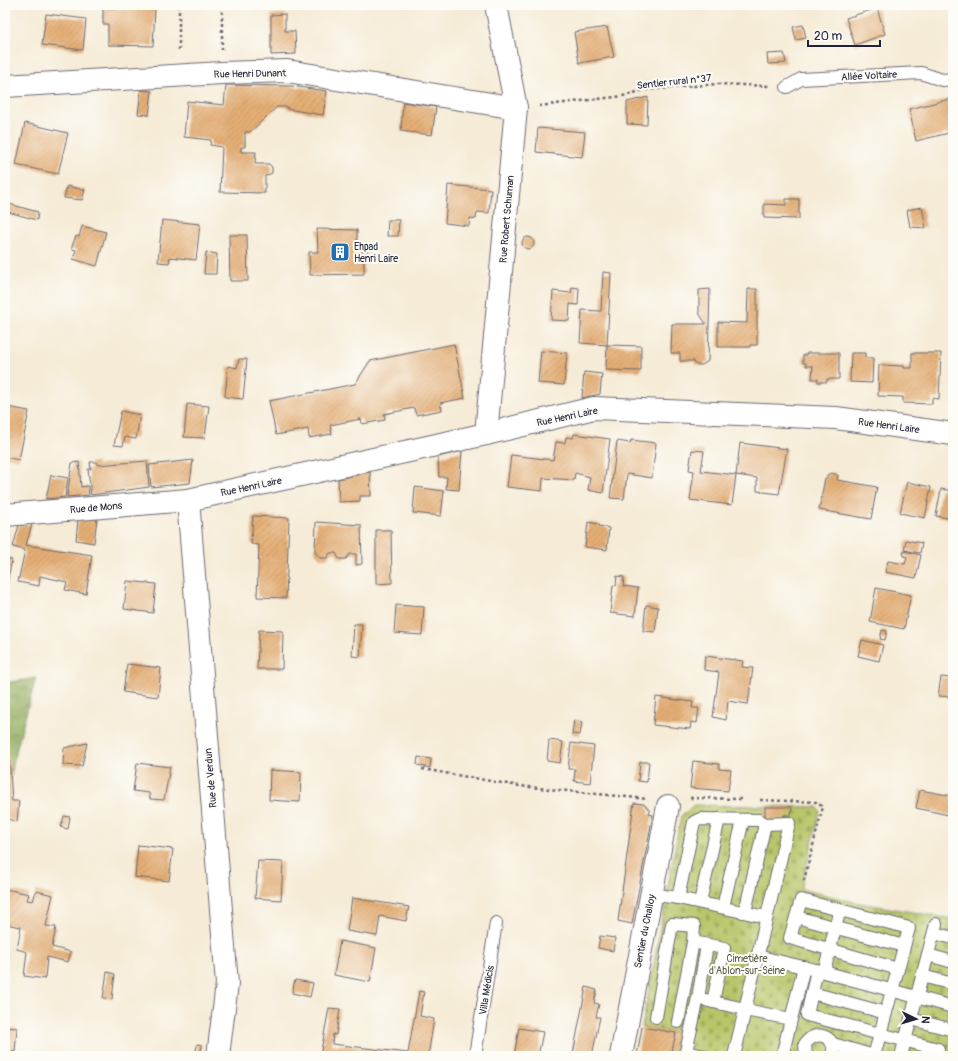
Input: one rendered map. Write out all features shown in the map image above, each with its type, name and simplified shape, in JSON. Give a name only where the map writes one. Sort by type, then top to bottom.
[{"type":"street","name":"Rue Robert Schuman","points":[[486,434],[516,108],[496,5]]},
{"type":"street","name":"Rue Henri Dunant","points":[[5,86],[222,73],[287,72],[516,108]]},
{"type":"street","name":"Rue Henri Laire","points":[[188,500],[486,434],[594,408],[836,418],[953,434]]},
{"type":"street","name":"Rue de Mons","points":[[5,515],[188,500]]},
{"type":"street","name":"Rue de Verdun","points":[[188,500],[227,984],[218,1056]]},
{"type":"street","name":"Sentier du Challoy","points":[[621,1056],[668,806]]},
{"type":"lane","name":"Allée Voltaire","points":[[787,87],[802,79],[854,76],[921,73],[942,80],[953,79]]},
{"type":"lane","points":[[678,898],[694,822],[700,819],[719,819],[759,820],[765,824],[789,823],[734,1056]]},
{"type":"lane","points":[[700,902],[719,819]]},
{"type":"lane","points":[[722,907],[743,820]]},
{"type":"lane","points":[[745,912],[765,824]]},
{"type":"lane","points":[[651,894],[700,902],[766,917]]},
{"type":"lane","points":[[806,1056],[805,1044],[812,1036],[822,1035],[826,1037],[832,1050],[876,1055],[880,1034],[886,1013],[892,990],[898,969],[909,928],[801,900],[790,938],[898,969]]},
{"type":"lane","points":[[840,909],[830,949],[812,993],[807,1015],[905,1040],[937,1052],[950,1028],[911,1019]]},
{"type":"lane","points":[[796,917],[904,946]]},
{"type":"lane","name":"Villa Médicis","points":[[475,1056],[496,923]]},
{"type":"lane","points":[[656,1017],[672,924],[694,926],[693,942],[678,1022]]},
{"type":"lane","points":[[902,1056],[935,929],[953,938]]},
{"type":"lane","points":[[693,942],[724,948],[713,1002]]},
{"type":"lane","points":[[704,1056],[686,1054],[707,945]]},
{"type":"lane","points":[[928,955],[953,962]]},
{"type":"lane","points":[[757,956],[821,971],[953,1007]]},
{"type":"lane","points":[[782,1056],[804,967]]},
{"type":"lane","points":[[922,976],[953,984]]},
{"type":"lane","points":[[812,993],[886,1013]]},
{"type":"lane","points":[[698,998],[745,1010],[791,1019]]},
{"type":"path","points":[[179,5],[179,76]]},
{"type":"path","points":[[222,5],[222,73]]},
{"type":"path","name":"Sentier rural n°37","points":[[516,108],[615,97],[644,90],[718,84],[787,87]]},
{"type":"green space","points":[[36,678],[13,764],[5,816],[5,683]]},
{"type":"green space","name":"Cimetière d'Ablon-sur-Seine","points":[[694,805],[817,807],[820,811],[801,889],[854,902],[953,919],[953,1045],[950,1056],[671,1056],[676,1033],[642,1027],[681,816]]},
{"type":"building","points":[[103,5],[109,5],[109,8],[155,9],[153,46],[108,45],[108,24],[103,24]]},
{"type":"building","points":[[877,8],[885,34],[855,45],[846,18]]},
{"type":"building","points":[[46,14],[86,19],[83,50],[42,45]]},
{"type":"building","points":[[285,14],[285,31],[295,31],[296,54],[271,55],[271,15]]},
{"type":"building","points":[[803,25],[806,38],[796,40],[793,27]]},
{"type":"building","points":[[607,27],[614,57],[579,63],[574,32]]},
{"type":"building","points":[[784,53],[786,63],[768,64],[767,54]]},
{"type":"building","points":[[226,85],[291,86],[327,91],[323,115],[287,109],[288,107],[277,107],[250,132],[245,132],[245,147],[241,147],[241,152],[256,152],[255,164],[269,164],[272,167],[272,173],[265,176],[265,193],[220,192],[222,147],[210,145],[211,140],[184,137],[187,101],[224,105]]},
{"type":"building","points":[[141,90],[152,91],[149,115],[138,114]]},
{"type":"building","points":[[648,97],[647,125],[627,124],[627,102]]},
{"type":"building","points":[[950,99],[953,111],[953,132],[916,141],[909,109]]},
{"type":"building","points":[[403,102],[436,107],[432,135],[401,131]]},
{"type":"building","points":[[25,123],[68,133],[58,174],[16,165]]},
{"type":"building","points":[[538,128],[585,132],[582,157],[536,152]]},
{"type":"building","points":[[448,185],[491,189],[489,213],[477,212],[476,219],[470,218],[469,226],[445,223]]},
{"type":"building","points":[[67,186],[85,190],[82,200],[64,198]]},
{"type":"building","points":[[786,199],[799,199],[799,219],[764,218],[764,204],[786,205]]},
{"type":"building","points":[[9,204],[38,212],[37,220],[8,212]]},
{"type":"building","points":[[922,207],[926,228],[910,227],[907,210]]},
{"type":"building","points":[[162,220],[200,224],[196,260],[170,257],[169,263],[158,262]]},
{"type":"building","points":[[388,220],[399,220],[398,236],[387,236]]},
{"type":"building","points":[[82,226],[106,232],[97,266],[73,259],[76,250],[72,249],[72,246],[76,236],[79,237]]},
{"type":"building","name":"Ehpad Henri Laire","points":[[317,229],[357,230],[357,246],[367,246],[367,253],[364,253],[364,274],[310,275],[309,252],[318,252]]},
{"type":"building","points":[[229,235],[247,235],[248,281],[230,281]]},
{"type":"building","points":[[528,237],[532,239],[534,243],[532,247],[528,249],[524,247],[522,243],[524,239]]},
{"type":"building","points":[[206,252],[217,254],[216,274],[204,274]]},
{"type":"building","points":[[603,272],[611,273],[607,345],[580,343],[582,310],[601,311]]},
{"type":"building","points":[[572,287],[579,288],[578,305],[570,304],[569,321],[551,320],[553,291],[571,293]]},
{"type":"building","points":[[710,289],[708,361],[702,365],[697,365],[694,361],[680,361],[680,353],[671,353],[672,324],[706,324],[699,313],[699,290]]},
{"type":"building","points":[[748,289],[757,289],[757,345],[750,345],[750,347],[718,347],[718,322],[747,323]]},
{"type":"building","points":[[454,344],[465,398],[440,403],[442,410],[416,415],[414,408],[384,414],[385,420],[362,424],[361,419],[330,425],[332,434],[309,438],[308,429],[276,435],[269,401],[355,384],[370,361]]},
{"type":"building","points":[[607,345],[641,346],[641,371],[606,370]]},
{"type":"building","points":[[541,351],[567,353],[564,385],[538,383]]},
{"type":"building","points":[[807,353],[839,353],[839,379],[827,379],[827,382],[818,382],[818,379],[812,379],[813,366],[806,366],[806,363],[803,363],[803,355],[806,355]]},
{"type":"building","points":[[851,353],[865,353],[865,358],[873,358],[872,383],[850,382]]},
{"type":"building","points":[[912,353],[941,353],[939,399],[932,398],[932,404],[903,403],[903,397],[878,396],[879,365],[904,366],[904,368],[912,368]]},
{"type":"building","points":[[239,359],[247,359],[243,399],[225,397],[228,366],[237,368]]},
{"type":"building","points":[[584,372],[602,374],[600,394],[582,398]]},
{"type":"building","points":[[187,404],[209,406],[205,438],[184,437]]},
{"type":"building","points":[[7,407],[29,411],[19,460],[5,457],[5,419]]},
{"type":"building","points":[[121,411],[140,415],[136,439],[125,437],[123,446],[114,445]]},
{"type":"building","points":[[574,434],[610,439],[603,493],[588,490],[590,477],[575,473],[574,480],[543,478],[542,491],[507,487],[511,455],[553,460],[556,442],[565,443],[566,437],[573,438]]},
{"type":"building","points":[[631,440],[656,443],[652,478],[627,474],[624,499],[610,498],[617,441],[630,443]]},
{"type":"building","points":[[740,443],[787,449],[779,494],[757,491],[757,478],[736,475]]},
{"type":"building","points":[[692,450],[704,451],[701,471],[736,475],[732,505],[690,500],[694,471],[689,470]]},
{"type":"building","points":[[462,451],[459,490],[446,489],[447,477],[439,477],[438,457]]},
{"type":"building","points":[[193,460],[190,483],[151,487],[149,465]]},
{"type":"building","points":[[147,461],[149,487],[91,495],[88,469],[91,469],[90,462],[97,462],[97,465]]},
{"type":"building","points":[[79,462],[81,487],[88,486],[89,495],[67,497],[72,463]]},
{"type":"building","points":[[370,472],[371,496],[360,496],[360,501],[339,502],[338,479]]},
{"type":"building","points":[[831,473],[838,476],[837,480],[877,487],[871,519],[819,510],[825,478],[827,478],[827,475]]},
{"type":"building","points":[[51,475],[68,478],[65,497],[46,499]]},
{"type":"building","points":[[5,482],[8,483],[6,495],[5,495]]},
{"type":"building","points":[[907,482],[931,487],[925,518],[900,513]]},
{"type":"building","points":[[415,487],[444,491],[441,516],[413,513]]},
{"type":"building","points":[[941,489],[953,491],[953,519],[936,516]]},
{"type":"building","points":[[253,516],[289,518],[286,598],[257,597],[259,545],[251,544]]},
{"type":"building","points":[[97,518],[94,543],[76,540],[78,520]]},
{"type":"building","points":[[316,522],[361,525],[362,564],[356,565],[356,554],[350,554],[346,559],[339,559],[336,553],[330,553],[327,558],[320,558],[315,552]]},
{"type":"building","points":[[588,522],[609,528],[607,550],[585,547]]},
{"type":"building","points":[[32,524],[26,545],[92,555],[86,594],[65,590],[67,582],[40,576],[39,586],[18,582],[25,550],[13,547],[19,525]]},
{"type":"building","points":[[376,530],[391,530],[392,583],[376,584]]},
{"type":"building","points":[[906,540],[922,543],[920,553],[904,550]]},
{"type":"building","points":[[904,551],[921,555],[916,578],[885,572],[888,561],[905,564],[907,557],[903,556]]},
{"type":"building","points":[[5,558],[12,560],[6,587],[5,587]]},
{"type":"building","points":[[617,576],[624,577],[623,586],[638,588],[635,616],[610,613],[613,585],[616,586]]},
{"type":"building","points":[[127,581],[156,584],[153,613],[124,609]]},
{"type":"building","points":[[876,588],[911,595],[904,629],[870,622]]},
{"type":"building","points":[[396,605],[424,607],[422,635],[394,633]]},
{"type":"building","points":[[646,605],[658,607],[655,632],[643,631]]},
{"type":"building","points":[[354,624],[362,624],[360,657],[352,656]]},
{"type":"building","points":[[259,630],[283,631],[282,669],[257,669]]},
{"type":"building","points":[[882,630],[887,631],[885,640],[880,639]]},
{"type":"building","points":[[862,640],[883,645],[879,661],[858,656]]},
{"type":"building","points":[[705,656],[743,661],[742,667],[753,668],[748,704],[728,701],[726,720],[713,717],[719,672],[704,670]]},
{"type":"building","points":[[127,664],[161,668],[158,697],[123,692]]},
{"type":"building","points":[[951,669],[953,669],[953,697],[938,696],[941,677],[950,678]]},
{"type":"building","points":[[656,697],[693,702],[692,708],[699,708],[697,723],[691,722],[690,729],[653,725]]},
{"type":"building","points":[[574,720],[582,722],[580,735],[572,734]]},
{"type":"building","points":[[549,740],[563,742],[560,763],[547,761]]},
{"type":"building","points":[[87,743],[82,766],[63,765],[64,748]]},
{"type":"building","points":[[571,743],[594,746],[590,783],[574,781],[575,769],[568,769]]},
{"type":"building","points":[[9,756],[12,801],[19,801],[17,822],[5,818],[5,757]]},
{"type":"building","points":[[418,757],[431,759],[430,768],[417,765]]},
{"type":"building","points":[[693,761],[719,764],[719,769],[731,770],[728,791],[690,788]]},
{"type":"building","points":[[640,762],[649,762],[647,782],[638,781]]},
{"type":"building","points":[[137,763],[170,767],[164,800],[150,799],[149,793],[133,791]]},
{"type":"building","points":[[270,770],[301,772],[300,802],[269,800]]},
{"type":"building","points":[[920,790],[953,796],[953,816],[916,808]]},
{"type":"building","points":[[634,803],[644,804],[650,811],[649,814],[653,815],[632,924],[618,921]]},
{"type":"building","points":[[765,807],[792,807],[791,815],[784,815],[783,820],[765,819]]},
{"type":"building","points":[[64,816],[70,817],[68,829],[61,827]]},
{"type":"building","points":[[138,845],[173,849],[169,881],[135,877]]},
{"type":"building","points":[[258,861],[283,862],[281,900],[255,898]]},
{"type":"building","points":[[5,889],[29,894],[27,900],[33,901],[36,891],[53,895],[46,926],[56,927],[52,947],[71,952],[68,962],[47,957],[45,979],[24,976],[27,952],[17,949],[21,927],[5,924]]},
{"type":"building","points":[[352,898],[409,907],[406,921],[380,916],[377,936],[347,931]]},
{"type":"building","points":[[600,936],[615,938],[613,951],[598,948]]},
{"type":"building","points":[[340,941],[376,948],[370,982],[334,975]]},
{"type":"building","points":[[107,972],[115,974],[112,999],[103,998]]},
{"type":"building","points":[[295,980],[313,983],[310,997],[292,993]]},
{"type":"building","points":[[586,987],[597,990],[594,1003],[599,1004],[596,1017],[600,1017],[592,1056],[573,1054]]},
{"type":"building","points":[[419,991],[424,992],[420,1016],[434,1019],[428,1056],[320,1056],[329,1008],[340,1009],[336,1035],[333,1034],[332,1044],[408,1053]]},
{"type":"building","points":[[5,1027],[17,1028],[15,1052],[5,1051]]},
{"type":"building","points":[[642,1027],[676,1033],[671,1056],[637,1056]]},
{"type":"building","points":[[519,1028],[543,1032],[538,1056],[514,1056]]},
{"type":"building","points":[[197,1044],[202,1045],[201,1052],[196,1051]]},
{"type":"building","points":[[5,1052],[16,1054],[16,1056],[5,1056]]},
{"type":"place","name":"Ehpad Henri Laire","points":[[340,252]]}]
